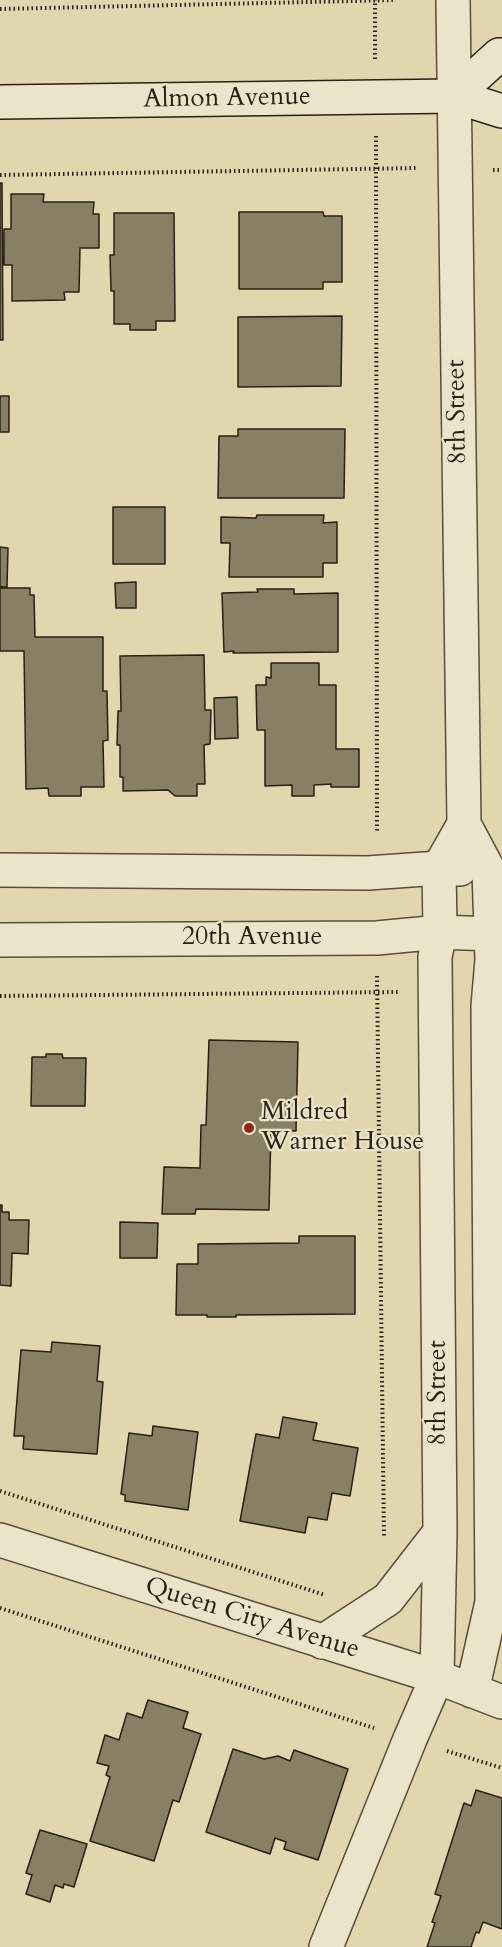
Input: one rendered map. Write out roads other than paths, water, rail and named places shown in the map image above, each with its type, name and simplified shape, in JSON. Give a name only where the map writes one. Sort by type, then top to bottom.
[{"type":"street","name":"8th Street","points":[[453,0],[464,824],[496,874],[497,930],[488,1006],[492,1602],[487,1697]]},
{"type":"street","points":[[454,96],[502,54]]},
{"type":"street","name":"Almon Avenue","points":[[0,102],[454,96],[502,111]]},
{"type":"street","points":[[439,868],[464,824]]},
{"type":"street","name":"8th Street","points":[[326,1947],[437,1677],[440,1532],[435,957],[440,932],[439,868]]},
{"type":"street","points":[[0,870],[378,873],[439,868],[496,874]]},
{"type":"street","name":"20th Avenue","points":[[0,940],[377,938],[497,930]]},
{"type":"street","points":[[322,1642],[388,1599],[440,1532]]},
{"type":"street","name":"Queen City Avenue","points":[[0,1540],[437,1677],[487,1697]]},
{"type":"place","name":"Mildred Warner House","points":[[249,1128]]}]
